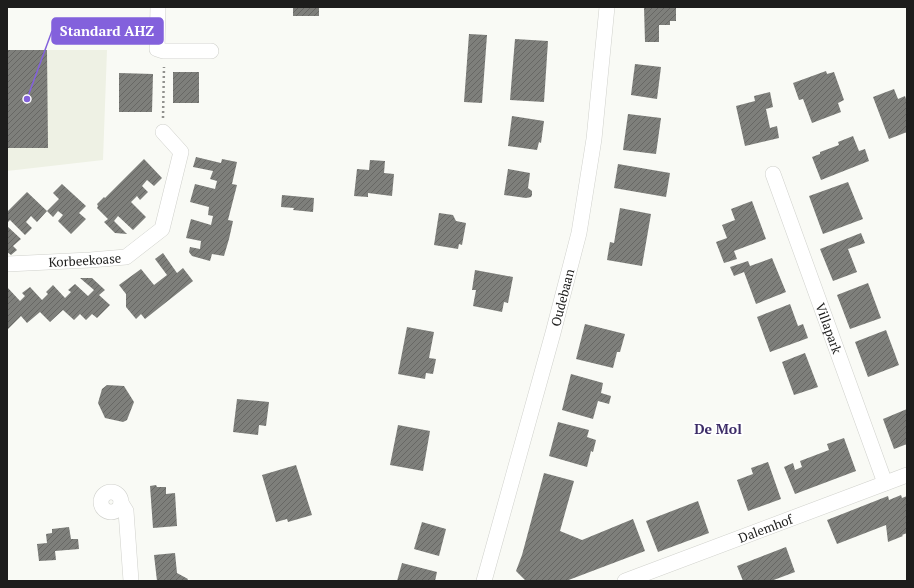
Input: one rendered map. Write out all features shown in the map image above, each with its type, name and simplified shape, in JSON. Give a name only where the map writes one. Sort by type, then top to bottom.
[{"type":"street","points":[[158,7],[158,49],[163,51],[211,52]]},
{"type":"street","name":"Oudebaan","points":[[484,581],[553,333],[579,233],[594,139],[607,7]]},
{"type":"street","name":"Korbeekoase","points":[[7,264],[126,257],[162,229],[181,152],[163,132]]},
{"type":"street","name":"Villapark","points":[[773,174],[885,483]]},
{"type":"street","name":"Dalemhof","points":[[625,581],[907,475]]},
{"type":"street","points":[[121,503],[126,511],[131,581]]},
{"type":"path","points":[[163,132],[164,60]]},
{"type":"shaded area","points":[[7,50],[107,50],[103,160],[7,171]]},
{"type":"building","points":[[293,7],[319,7],[319,16],[293,16]]},
{"type":"building","points":[[644,7],[676,8],[676,21],[670,21],[670,25],[659,25],[659,42],[645,42]]},
{"type":"building","points":[[469,34],[487,35],[482,103],[464,102]]},
{"type":"building","points":[[515,39],[548,41],[544,102],[510,100]]},
{"type":"building","points":[[7,50],[47,50],[48,148],[7,148]]},
{"type":"building","points":[[635,64],[661,67],[657,99],[631,95]]},
{"type":"building","points":[[826,71],[827,74],[834,72],[844,100],[838,103],[841,112],[812,123],[803,99],[799,100],[793,83]]},
{"type":"building","points":[[173,72],[199,72],[199,103],[173,103]]},
{"type":"building","points":[[119,73],[153,74],[152,112],[119,112]]},
{"type":"building","points":[[894,89],[898,99],[905,96],[907,102],[907,132],[889,139],[873,97]]},
{"type":"building","points":[[770,92],[773,107],[766,109],[770,128],[777,126],[779,138],[745,146],[736,106],[755,101],[754,96]]},
{"type":"building","points":[[628,114],[661,118],[656,154],[623,150]]},
{"type":"building","points":[[512,116],[544,121],[541,143],[539,142],[537,150],[508,146]]},
{"type":"building","points":[[853,136],[859,151],[865,149],[869,161],[821,180],[812,157],[820,154],[820,152],[839,145],[838,142]]},
{"type":"building","points":[[196,157],[221,163],[222,159],[237,162],[232,184],[237,185],[228,220],[233,221],[229,239],[224,256],[212,254],[210,261],[192,256],[189,252],[190,247],[200,249],[201,241],[186,238],[191,219],[211,225],[213,216],[208,215],[209,207],[190,202],[195,184],[215,189],[217,181],[210,179],[213,171],[193,167]]},
{"type":"building","points":[[144,159],[162,178],[154,186],[147,180],[142,186],[148,192],[140,200],[137,196],[131,202],[146,217],[133,230],[118,216],[114,221],[127,234],[115,233],[104,222],[108,219],[97,208],[97,204]]},
{"type":"building","points":[[370,160],[385,161],[384,173],[394,174],[392,196],[368,193],[368,197],[354,196],[357,169],[369,170]]},
{"type":"building","points":[[618,164],[670,173],[666,197],[614,188]]},
{"type":"building","points":[[508,169],[530,173],[528,188],[532,191],[531,197],[526,198],[504,195]]},
{"type":"building","points":[[848,182],[863,219],[823,234],[809,196]]},
{"type":"building","points":[[62,184],[86,206],[79,213],[86,219],[71,234],[58,221],[63,215],[58,211],[53,217],[47,211],[59,199],[53,193]]},
{"type":"building","points":[[27,192],[47,211],[37,222],[31,216],[26,222],[32,228],[25,235],[10,220],[7,223],[7,212]]},
{"type":"building","points":[[282,195],[314,198],[313,212],[281,207]]},
{"type":"building","points":[[752,201],[766,239],[734,251],[737,259],[724,263],[716,242],[727,238],[722,225],[735,220],[731,209]]},
{"type":"building","points":[[620,208],[651,214],[642,266],[607,260],[610,242],[614,243]]},
{"type":"building","points":[[439,213],[453,215],[456,221],[466,223],[462,245],[459,244],[458,249],[434,245]]},
{"type":"building","points":[[7,226],[21,239],[13,246],[17,250],[11,255],[7,252]]},
{"type":"building","points":[[861,233],[865,243],[848,249],[857,272],[833,281],[820,249]]},
{"type":"building","points":[[163,253],[177,273],[183,268],[193,281],[145,319],[141,314],[136,319],[126,307],[126,294],[119,285],[141,269],[154,285],[167,275],[155,259]]},
{"type":"building","points":[[772,258],[786,292],[756,304],[744,272],[734,276],[730,267],[748,261],[750,266]]},
{"type":"building","points":[[475,270],[513,277],[508,303],[504,302],[502,312],[473,306],[476,290],[472,290]]},
{"type":"building","points":[[80,278],[92,278],[105,290],[99,295],[110,305],[97,318],[92,314],[86,320],[80,314],[74,320],[63,310],[50,322],[40,312],[27,323],[21,316],[7,330],[7,287],[20,301],[25,296],[22,293],[30,287],[42,300],[48,294],[46,292],[53,285],[65,298],[71,292],[68,290],[75,284],[88,296],[94,290]]},
{"type":"building","points":[[868,283],[881,318],[850,329],[837,295]]},
{"type":"building","points":[[790,304],[798,326],[803,324],[808,338],[770,352],[757,317]]},
{"type":"building","points":[[585,324],[625,334],[620,352],[617,352],[613,368],[576,359]]},
{"type":"building","points":[[407,327],[434,332],[429,358],[436,359],[433,374],[426,373],[425,379],[398,374]]},
{"type":"building","points":[[886,330],[899,365],[868,377],[855,342]]},
{"type":"building","points":[[805,353],[818,387],[794,395],[782,362]]},
{"type":"building","points":[[571,374],[603,383],[601,393],[611,396],[609,404],[598,401],[593,419],[562,410]]},
{"type":"building","points":[[107,385],[124,386],[134,402],[127,420],[123,422],[105,418],[98,403],[102,389]]},
{"type":"building","points":[[237,399],[269,402],[266,426],[259,425],[258,435],[233,432]]},
{"type":"building","points":[[907,409],[907,444],[894,449],[883,419]]},
{"type":"building","points":[[558,422],[589,430],[587,437],[596,440],[593,452],[591,451],[587,467],[549,456]]},
{"type":"building","points":[[398,425],[430,431],[423,471],[390,465]]},
{"type":"building","points":[[844,438],[856,471],[795,494],[784,467],[793,463],[795,470],[802,467],[800,461],[829,450],[827,444]]},
{"type":"building","points":[[768,462],[781,499],[748,511],[737,480],[753,474],[751,468]]},
{"type":"building","points":[[296,465],[312,515],[288,522],[287,519],[276,522],[262,475]]},
{"type":"building","points":[[544,473],[574,481],[560,531],[582,540],[633,519],[645,551],[566,581],[526,581],[516,571],[522,555]]},
{"type":"building","points":[[156,485],[157,487],[166,487],[166,494],[175,493],[177,526],[153,528],[150,486]]},
{"type":"building","points":[[901,495],[902,498],[907,496],[907,533],[888,542],[886,525],[837,544],[827,520],[888,496],[889,500]]},
{"type":"building","points":[[698,501],[709,533],[658,552],[646,521]]},
{"type":"building","points":[[422,522],[446,529],[439,556],[414,549]]},
{"type":"building","points":[[69,527],[71,539],[78,539],[79,549],[55,551],[56,560],[39,561],[37,544],[47,543],[46,534],[52,533],[52,529]]},
{"type":"building","points":[[786,547],[795,572],[771,581],[743,581],[737,566]]},
{"type":"building","points":[[175,553],[177,573],[188,579],[187,581],[157,581],[154,555]]},
{"type":"building","points":[[402,563],[437,572],[435,581],[397,581]]},
{"type":"place","name":"Standard AHZ","points":[[27,99]]},
{"type":"district","name":"De Mol","points":[[718,429]]}]
